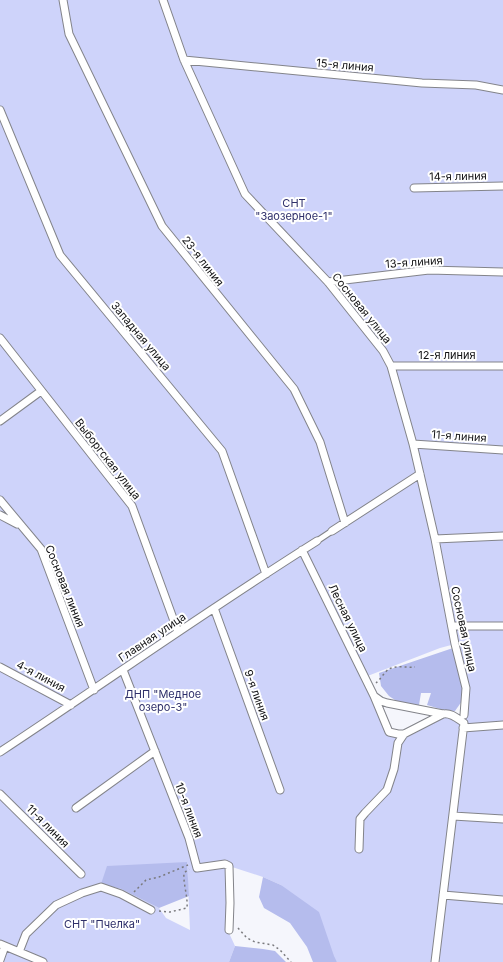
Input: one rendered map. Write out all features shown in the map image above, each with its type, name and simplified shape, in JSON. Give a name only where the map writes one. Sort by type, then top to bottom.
[{"type":"street","name":"23-я линия","points":[[63,0],[69,34],[162,226],[294,389],[320,442],[345,523]]},
{"type":"street","name":"Сосновая улица","points":[[163,0],[184,60],[245,194],[328,282],[383,351],[391,366],[413,444],[435,539],[466,688],[464,715]]},
{"type":"street","name":"15-я линия","points":[[184,60],[422,83],[476,85],[503,90]]},
{"type":"street","name":"Западная улица","points":[[0,110],[60,256],[222,451],[266,574]]},
{"type":"street","name":"14-я линия","points":[[414,188],[503,186]]},
{"type":"street","name":"13-я линия","points":[[328,282],[429,270],[503,272]]},
{"type":"street","name":"Выборгская улица","points":[[0,338],[132,506],[178,632]]},
{"type":"street","name":"12-я линия","points":[[391,366],[503,366]]},
{"type":"street","points":[[0,421],[41,391]]},
{"type":"street","name":"11-я линия","points":[[413,444],[503,450]]},
{"type":"street","points":[[317,541],[420,474]]},
{"type":"street","name":"Сосновая линия","points":[[0,500],[41,549],[94,690]]},
{"type":"street","points":[[0,515],[21,526]]},
{"type":"street","points":[[435,539],[503,536]]},
{"type":"street","name":"Главная улица","points":[[0,752],[214,608],[317,541]]},
{"type":"street","name":"Лесная улица","points":[[302,550],[374,696],[388,732],[404,734]]},
{"type":"street","name":"9-я линия","points":[[214,608],[280,790]]},
{"type":"street","points":[[452,626],[503,626]]},
{"type":"street","name":"4-я линия","points":[[0,667],[71,705]]},
{"type":"street","name":"10-я линия","points":[[123,670],[189,838],[196,865]]},
{"type":"street","points":[[374,696],[380,701],[387,703],[443,714],[447,713],[456,717],[464,726],[435,962]]},
{"type":"street","points":[[359,849],[360,819],[387,790],[394,769],[398,743],[404,734],[443,714]]},
{"type":"street","points":[[464,726],[503,725]]},
{"type":"street","points":[[76,808],[155,752]]},
{"type":"street","name":"11-я линия","points":[[0,794],[81,874]]},
{"type":"street","points":[[453,816],[503,819]]},
{"type":"street","points":[[196,865],[197,868],[225,864],[229,866],[229,930]]},
{"type":"street","points":[[19,952],[26,934],[56,905],[82,893],[101,887],[121,894],[151,910]]},
{"type":"street","points":[[443,895],[503,900]]},
{"type":"street","points":[[0,960],[3,945],[43,962]]},
{"type":"path","points":[[369,686],[375,684],[382,678],[390,668],[403,666],[415,667]]},
{"type":"path","points":[[128,898],[146,880],[159,877],[178,868],[196,865]]},
{"type":"path","points":[[151,910],[170,912],[187,908],[184,873],[189,868],[196,865]]},
{"type":"path","points":[[230,919],[247,938],[255,942],[273,945],[291,962]]},
{"type":"green space","points":[[0,0],[503,0],[503,962],[337,962],[281,885],[263,877],[229,866],[229,933],[235,946],[229,962],[0,962]],"holes":[[[455,644],[466,688],[464,723],[447,713],[398,734],[389,732],[365,677],[440,648]],[[187,862],[190,930],[166,918],[159,908],[121,889],[101,885]]]},
{"type":"shaded area","points":[[453,648],[463,682],[462,701],[455,711],[450,712],[427,705],[431,693],[421,693],[419,705],[401,704],[389,696],[381,686],[379,673]]},
{"type":"shaded area","points":[[187,862],[189,896],[159,908],[121,889],[101,884],[107,866]]},
{"type":"shaded area","points":[[263,877],[281,885],[319,912],[337,962],[313,962],[307,947],[290,923],[264,908],[259,897]]},
{"type":"shaded area","points":[[235,946],[275,951],[286,962],[229,962]]},
{"type":"park label","name":"СНТ \"Заозерное-1\"","points":[[294,209]]},
{"type":"park label","name":"ДНП \"Медное озеро-3\"","points":[[163,700]]},
{"type":"park label","name":"СНТ \"Пчелка\"","points":[[102,924]]}]
